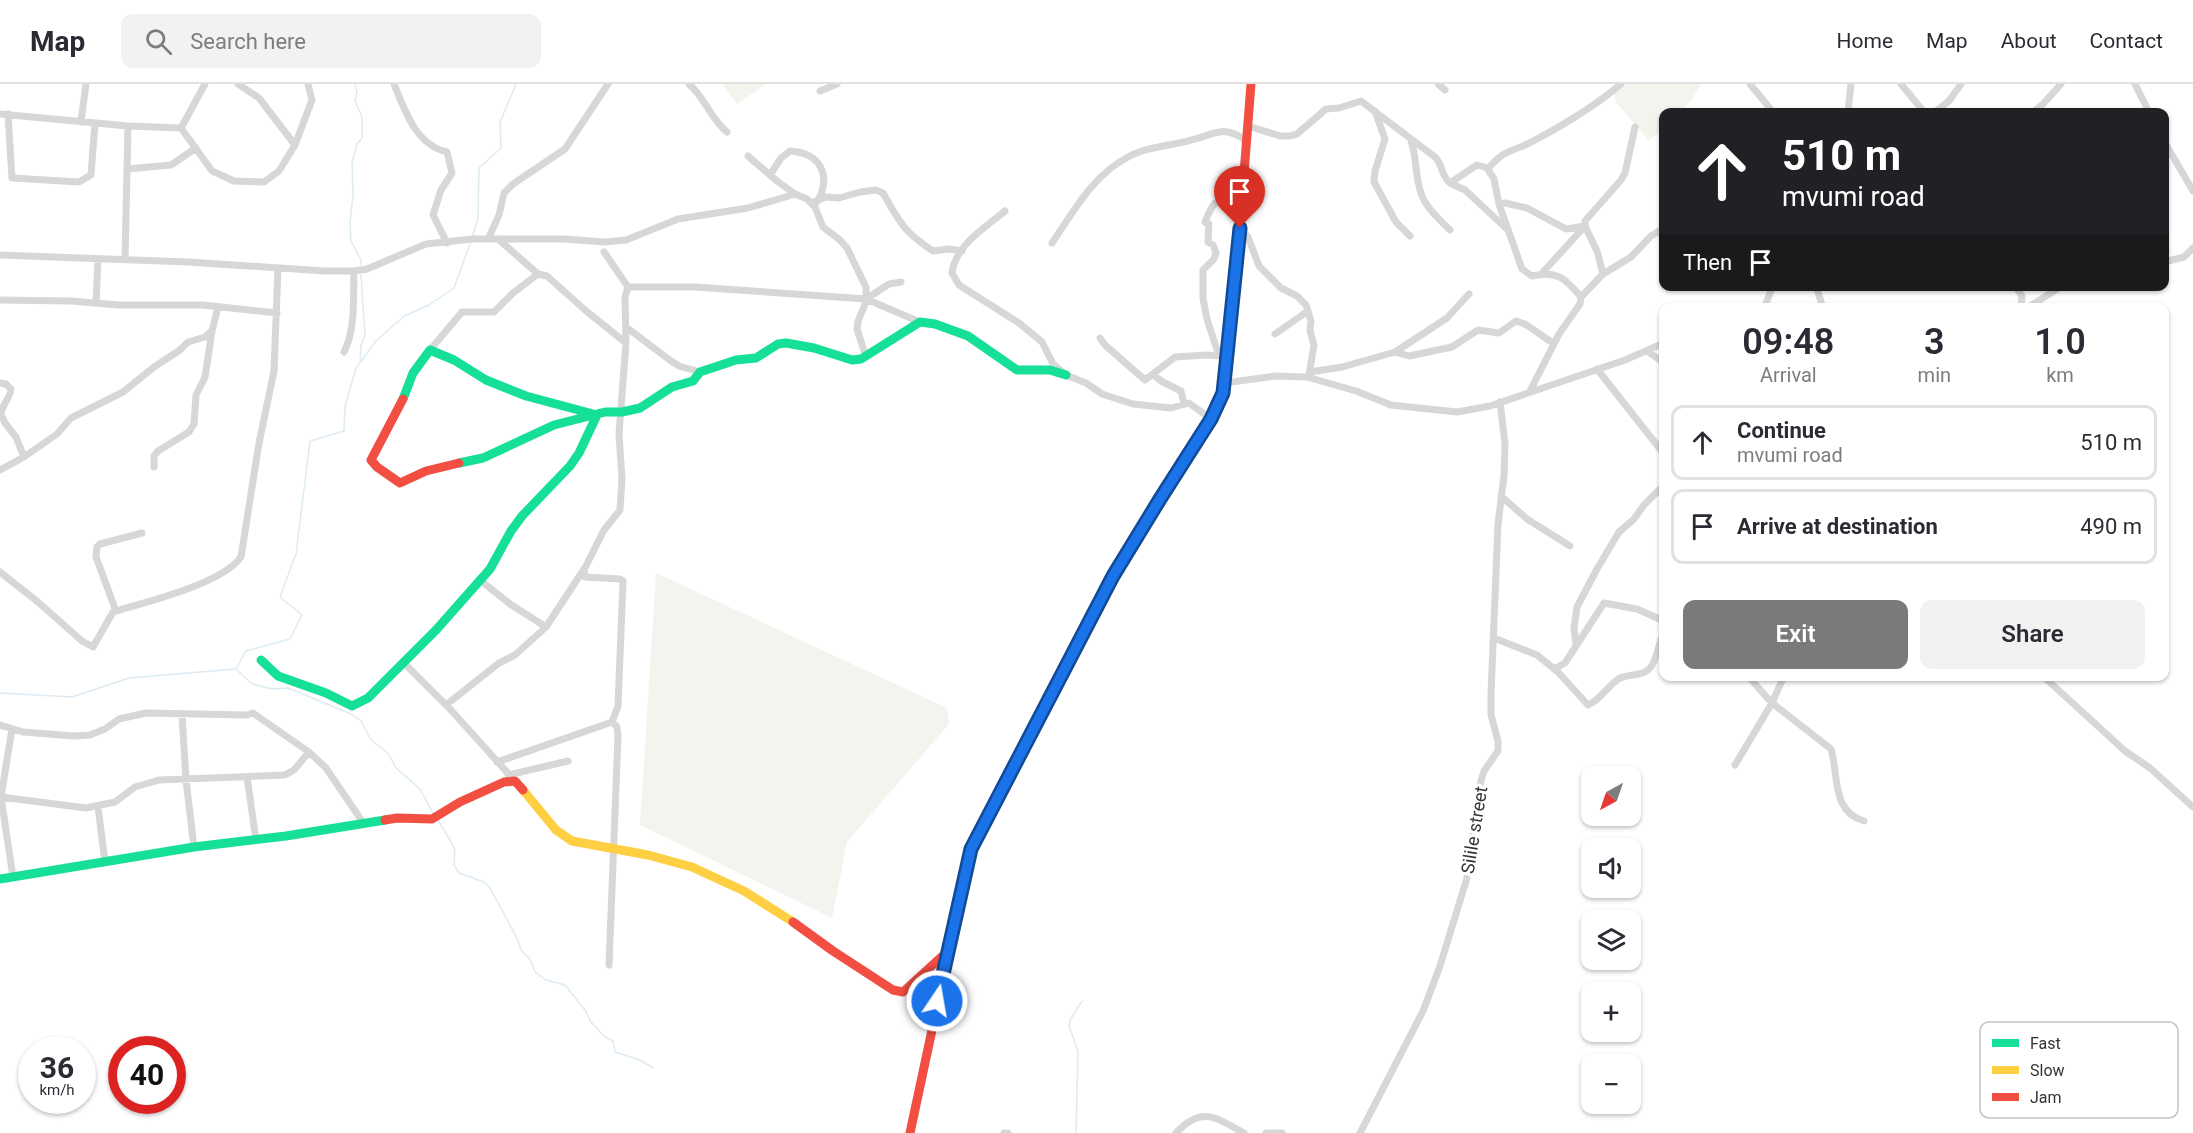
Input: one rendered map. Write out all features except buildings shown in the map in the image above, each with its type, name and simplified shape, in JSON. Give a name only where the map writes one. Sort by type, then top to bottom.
[{"type":"street","points":[[81,122],[86,84]]},
{"type":"street","points":[[181,128],[205,84]]},
{"type":"street","points":[[238,84],[259,98],[295,145]]},
{"type":"street","points":[[181,128],[212,171],[234,181],[264,182],[279,171],[295,145],[312,100],[308,84]]},
{"type":"street","points":[[394,84],[414,128],[430,146],[447,152],[452,173],[441,190],[433,215],[447,243]]},
{"type":"street","points":[[489,237],[499,214],[504,193],[513,184],[565,149],[608,84]]},
{"type":"street","points":[[689,84],[704,100],[717,122],[727,132]]},
{"type":"street","points":[[820,91],[837,84]]},
{"type":"street","points":[[910,1133],[971,849],[1098,605],[1154,508],[1211,419],[1223,393],[1223,356],[1240,228],[1251,84]]},
{"type":"street","points":[[1438,84],[1445,90]]},
{"type":"street","points":[[1488,169],[1503,153],[1534,141],[1567,122],[1593,106],[1621,84]]},
{"type":"street","points":[[1750,84],[1770,108]]},
{"type":"street","points":[[1848,108],[1851,84]]},
{"type":"street","points":[[1900,84],[1921,108]]},
{"type":"street","points":[[1940,108],[1949,101],[1961,84]]},
{"type":"street","points":[[2038,108],[2061,84]]},
{"type":"street","points":[[2135,84],[2147,108]]},
{"type":"street","points":[[1248,126],[1280,136],[1297,135],[1326,109],[1339,108],[1359,101],[1439,161],[1444,176],[1450,183],[1466,190],[1510,232]]},
{"type":"street","points":[[1375,111],[1385,140],[1375,171],[1374,182],[1396,222],[1410,236]]},
{"type":"street","points":[[95,123],[91,176],[79,182],[12,178],[4,114],[128,126],[181,128]]},
{"type":"street","points":[[125,260],[128,126]]},
{"type":"street","points":[[1543,273],[1585,226],[1590,215],[1621,180],[1625,173],[1635,127]]},
{"type":"street","points":[[1052,243],[1075,208],[1102,174],[1128,157],[1217,131],[1229,131],[1247,141]]},
{"type":"street","points":[[1411,141],[1416,157],[1421,194],[1450,230]]},
{"type":"street","points":[[128,169],[171,165],[196,148]]},
{"type":"street","points":[[2169,149],[2193,190]]},
{"type":"street","points":[[770,175],[781,158],[790,151],[811,158],[823,169],[825,180],[815,204]]},
{"type":"street","points":[[748,156],[795,194],[815,204],[823,227],[847,248],[867,287],[866,299],[857,329],[866,357]]},
{"type":"street","points":[[1450,183],[1478,165],[1488,169],[1494,179],[1499,204],[1522,269],[1532,276],[1549,272],[1560,277],[1581,297]]},
{"type":"street","points":[[815,204],[825,197],[839,198],[876,190],[883,193],[912,237],[933,251],[949,249],[962,251]]},
{"type":"street","points":[[0,255],[354,271],[367,269],[426,244],[489,237],[605,242],[626,240],[678,219],[748,208],[795,194]]},
{"type":"street","points":[[1223,356],[1207,319],[1203,299],[1203,270],[1214,259],[1216,253],[1213,245],[1208,242],[1209,224],[1205,222],[1216,201],[1242,203]]},
{"type":"street","points":[[1499,204],[1527,208],[1566,229],[1585,226]]},
{"type":"street","points":[[1005,211],[982,228],[962,251],[952,268],[953,277],[985,303],[1019,323],[1042,342],[1053,364],[1066,375]]},
{"type":"street","points":[[1585,226],[1597,251],[1604,274]]},
{"type":"street","points":[[1240,228],[1248,237],[1259,266],[1281,288],[1302,300],[1308,311],[1314,345],[1309,374]]},
{"type":"street","points":[[1530,391],[1553,343],[1580,304],[1581,297],[1604,274],[1631,257],[1651,236],[1659,231]]},
{"type":"street","points":[[498,239],[538,274],[547,276],[626,344]]},
{"type":"street","points":[[2169,260],[2184,257],[2193,248]]},
{"type":"street","points":[[446,705],[499,663],[515,655],[546,627],[584,569],[600,542],[604,530],[620,510],[622,504],[619,434],[626,344],[625,297],[627,287],[604,252]]},
{"type":"street","points":[[96,303],[98,259]]},
{"type":"street","points":[[0,572],[82,641],[93,647],[113,612],[184,589],[222,574],[235,566],[241,557],[259,443],[271,391],[278,313],[278,268]]},
{"type":"street","points":[[344,352],[348,346],[352,324],[354,271]]},
{"type":"street","points":[[538,274],[513,293],[494,312],[462,312],[430,350],[413,372],[393,421],[381,438],[371,460],[377,467],[400,483],[426,471],[483,458],[554,425],[645,406],[672,387],[693,381],[700,372],[736,360],[756,358],[778,344],[786,343],[814,348],[852,360],[866,357],[920,322]]},
{"type":"street","points":[[866,299],[889,284],[901,282]]},
{"type":"street","points":[[627,287],[695,286],[866,299],[920,322],[935,324],[968,336],[1017,370],[1050,370],[1086,383],[1102,394],[1133,404],[1171,408],[1189,403],[1211,419]]},
{"type":"street","points":[[2035,303],[2054,291]]},
{"type":"street","points":[[1224,383],[1309,374],[1395,352],[1447,318],[1469,294]]},
{"type":"street","points":[[0,300],[218,307],[278,313]]},
{"type":"street","points":[[154,467],[154,456],[158,451],[189,432],[194,424],[196,395],[205,377],[218,307]]},
{"type":"street","points":[[1275,334],[1308,311]]},
{"type":"street","points":[[1395,352],[1409,356],[1452,347],[1478,330],[1499,333],[1516,321],[1525,324],[1553,343]]},
{"type":"street","points":[[626,327],[679,366],[700,372]]},
{"type":"street","points":[[0,470],[24,458],[57,434],[71,418],[116,396],[188,342],[205,338],[212,331]]},
{"type":"street","points":[[1100,338],[1145,380],[1175,357],[1223,356]]},
{"type":"street","points":[[1309,374],[1391,405],[1457,412],[1474,410],[1500,402],[1659,345]]},
{"type":"street","points":[[430,350],[454,360],[486,380],[526,396],[597,415]]},
{"type":"street","points":[[1647,351],[1659,359]]},
{"type":"street","points":[[1596,369],[1659,448]]},
{"type":"street","points":[[1154,375],[1181,391],[1184,404]]},
{"type":"street","points":[[0,383],[6,384],[11,389],[10,396],[1,410],[3,420],[16,436],[24,458]]},
{"type":"street","name":"Silile street","points":[[1360,1133],[1423,1011],[1440,966],[1467,878],[1480,784],[1484,771],[1498,751],[1498,741],[1491,715],[1505,444],[1500,402]]},
{"type":"street","points":[[261,660],[278,676],[326,693],[352,706],[368,698],[436,630],[490,568],[522,516],[570,466],[579,453],[597,415]]},
{"type":"street","points":[[1576,644],[1574,628],[1577,607],[1597,569],[1619,532],[1634,519],[1659,490]]},
{"type":"street","points":[[1501,496],[1527,519],[1570,546]]},
{"type":"street","points":[[116,611],[96,557],[97,547],[100,544],[142,533]]},
{"type":"street","points":[[584,569],[585,576],[620,579],[623,582],[618,706],[612,722]]},
{"type":"street","points":[[480,580],[510,604],[546,627]]},
{"type":"street","points":[[1554,669],[1565,663],[1604,603],[1637,609],[1659,619]]},
{"type":"street","points":[[1494,638],[1537,655],[1554,669],[1588,705],[1620,678],[1639,675],[1650,669],[1659,640]]},
{"type":"street","points":[[403,662],[446,705],[564,836],[585,845],[675,861],[744,891],[808,931],[833,951],[893,990],[903,992],[908,989],[949,950]]},
{"type":"street","points":[[1752,681],[1772,703],[1831,749],[1835,780],[1843,807],[1851,816],[1864,821]]},
{"type":"street","points":[[1735,765],[1772,703],[1781,681]]},
{"type":"street","points":[[2048,681],[2125,751],[2150,768],[2193,807]]},
{"type":"street","points":[[0,726],[39,734],[74,736],[90,735],[131,715],[164,712],[182,715],[192,713],[247,715],[253,713],[309,752],[326,768],[364,824]]},
{"type":"street","points":[[182,715],[186,780],[194,848]]},
{"type":"street","points":[[497,762],[612,722]]},
{"type":"street","points":[[609,964],[618,736],[617,727],[612,722]]},
{"type":"street","points":[[12,729],[1,797],[1,811],[13,877]]},
{"type":"street","points":[[1,797],[67,807],[98,807],[115,802],[135,787],[159,780],[285,775],[294,770],[309,752]]},
{"type":"street","points":[[0,879],[406,817],[432,819],[460,802],[511,778],[567,761]]},
{"type":"street","points":[[247,777],[256,840]]},
{"type":"street","points":[[98,807],[105,862]]},
{"type":"street","points":[[1176,1133],[1189,1121],[1202,1117],[1222,1119],[1244,1133]]},
{"type":"street","points":[[1266,1133],[1282,1133]]},
{"type":"shaded area","points":[[722,84],[766,84],[737,104]]},
{"type":"shaded area","points":[[1628,84],[1701,84],[1691,101],[1683,108],[1659,108],[1659,132],[1649,141],[1616,102],[1614,94]]},
{"type":"shaded area","points":[[656,573],[947,708],[949,724],[847,842],[832,918],[640,825]]},
{"type":"waterway","points":[[355,84],[357,92],[355,101],[362,117],[362,138],[357,144],[352,163],[353,195],[350,223],[351,241],[361,260],[361,265]]},
{"type":"waterway","points":[[472,237],[478,219],[479,168],[501,148],[500,122],[516,84]]},
{"type":"waterway","points":[[0,693],[72,697],[129,678],[236,669],[246,651],[290,639],[302,615],[280,597],[296,554],[310,441],[344,431],[345,406],[356,368],[376,341],[404,316],[429,305],[454,288],[471,241]]},
{"type":"waterway","points":[[360,360],[361,345],[365,335],[361,275]]},
{"type":"waterway","points":[[236,669],[252,684],[272,689],[288,688],[351,714],[361,721],[371,740],[388,753],[396,768],[420,789],[433,813]]},
{"type":"waterway","points":[[437,819],[452,843],[455,851],[454,865],[459,873],[484,882],[490,888],[521,950],[530,959],[535,972],[546,980],[565,985],[585,1010],[591,1022],[605,1037],[613,1041],[615,1052],[640,1060],[653,1068]]},
{"type":"waterway","points":[[1076,1133],[1078,1051],[1069,1026],[1070,1020],[1082,1001]]},
{"type":"traffic: fast","points":[[960,899],[971,849],[1058,679],[1112,577],[1198,440],[1223,393],[1242,199]]},
{"type":"traffic: fast","points":[[459,463],[483,458],[554,425],[605,412],[622,412],[640,408],[672,387],[693,381],[700,372],[736,360],[756,358],[778,344],[786,343],[814,348],[852,360],[861,359],[920,322],[935,324],[968,336],[1017,370],[1050,370],[1066,375]]},
{"type":"traffic: fast","points":[[261,660],[278,676],[326,693],[352,706],[368,698],[436,630],[490,569],[522,516],[570,466],[579,453],[597,415],[526,396],[486,380],[454,360],[430,350],[413,373],[403,399]]},
{"type":"traffic: fast","points":[[0,879],[194,847],[286,836],[385,820]]},
{"type":"traffic: slow","points":[[523,790],[556,830],[572,841],[648,855],[692,867],[744,891],[793,922]]},
{"type":"traffic: jam","points":[[1242,199],[1251,84]]},
{"type":"traffic: jam","points":[[403,399],[371,460],[377,467],[400,483],[426,471],[459,463]]},
{"type":"traffic: jam","points":[[385,820],[432,819],[460,802],[504,782],[515,781],[523,790]]},
{"type":"traffic: jam","points":[[910,1133],[960,899]]},
{"type":"traffic: jam","points":[[793,922],[893,990],[903,992],[949,950]]},
{"type":"route","points":[[937,1001],[971,849],[1113,576],[1211,419],[1223,393],[1240,228]]}]
